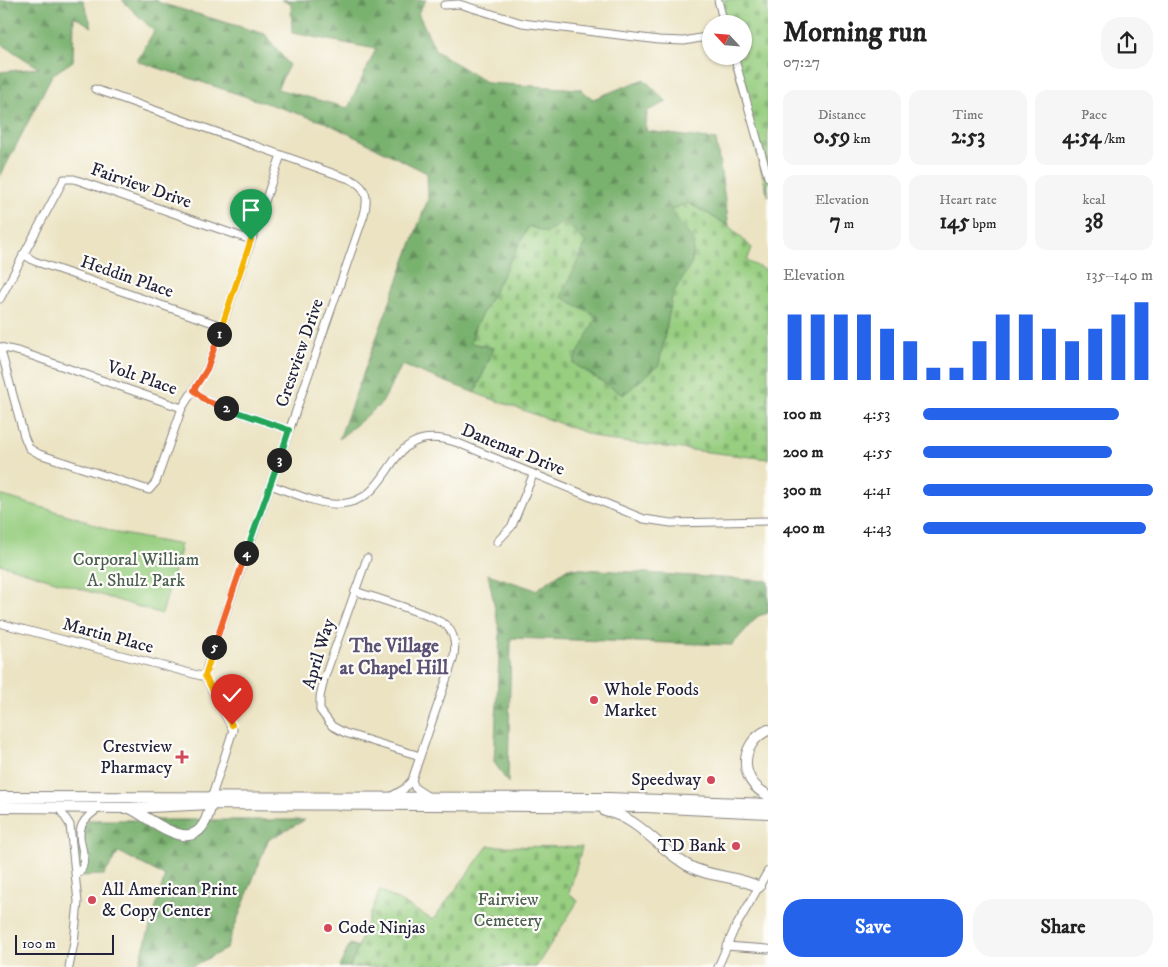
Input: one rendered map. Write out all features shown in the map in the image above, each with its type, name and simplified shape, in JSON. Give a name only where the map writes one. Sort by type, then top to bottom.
[{"type":"highway","points":[[768,730],[752,742],[746,755],[745,763],[746,772],[753,785],[768,795]]},
{"type":"highway","points":[[0,797],[582,806],[768,813]]},
{"type":"highway","points":[[0,807],[129,808],[212,800],[390,797],[617,798],[768,804]]},
{"type":"highway","points":[[129,808],[185,836],[195,834],[202,829],[212,800]]},
{"type":"highway","points":[[582,806],[612,812],[629,819],[676,857],[701,871],[737,878],[760,887]]},
{"type":"street","points":[[718,0],[722,15]]},
{"type":"street","points":[[444,5],[459,4],[522,23],[659,40],[684,41],[702,38]]},
{"type":"street","points":[[737,65],[768,177]]},
{"type":"street","name":"Crestview Drive","points":[[95,89],[357,182],[365,191],[367,200],[364,215],[205,676]]},
{"type":"street","points":[[194,390],[207,369],[281,155]]},
{"type":"street","name":"Fairview Drive","points":[[0,299],[64,179],[74,179],[251,240]]},
{"type":"street","name":"Heddin Place","points":[[23,254],[34,261],[222,326]]},
{"type":"street","points":[[0,347],[29,448],[48,457],[149,490],[156,482],[182,408]]},
{"type":"street","name":"Volt Place","points":[[0,347],[21,352],[182,408],[194,390],[206,401],[289,430]]},
{"type":"street","name":"Danemar Drive","points":[[270,484],[327,503],[340,504],[351,502],[366,496],[378,486],[394,458],[403,449],[418,441],[430,438],[446,439],[650,521],[671,523],[768,520]]},
{"type":"street","points":[[497,542],[512,526],[533,475]]},
{"type":"street","name":"April Way","points":[[367,558],[324,679],[320,697],[320,710],[336,729],[420,756]]},
{"type":"street","points":[[355,591],[443,623],[454,636],[453,660],[412,780],[404,789],[390,797]]},
{"type":"street","name":"Martin Place","points":[[3,624],[205,676]]},
{"type":"street","points":[[205,676],[233,730],[212,800]]},
{"type":"street","points":[[412,780],[415,788],[429,797]]},
{"type":"street","points":[[59,808],[70,825],[78,902],[76,927],[68,967]]},
{"type":"street","points":[[76,875],[81,871],[84,860],[80,836],[81,826],[99,808]]},
{"type":"street","points":[[718,967],[726,946],[768,871]]},
{"type":"street","points":[[726,946],[768,950]]},
{"type":"green space","points":[[0,0],[83,0],[92,27],[74,16],[73,61],[52,75],[0,177],[0,72],[39,68],[0,43]]},
{"type":"green space","points":[[122,0],[156,0],[160,3],[265,34],[289,65],[277,89],[348,108],[376,49],[292,33],[291,3],[281,0],[426,0],[418,13],[436,51],[487,83],[580,89],[593,99],[644,79],[667,102],[647,111],[646,131],[716,140],[729,226],[688,203],[694,241],[692,263],[673,293],[659,365],[623,395],[573,363],[546,233],[529,226],[475,327],[471,343],[494,348],[475,393],[402,365],[382,403],[339,439],[428,199],[427,173],[327,123],[137,61],[154,31]]},
{"type":"green space","points":[[718,0],[768,0],[768,196],[734,65],[752,65],[752,15],[722,15]]},
{"type":"green space","points":[[688,203],[729,226],[752,248],[747,261],[768,271],[768,459],[606,440],[475,393],[494,348],[471,343],[475,327],[529,226],[546,233],[565,221],[586,243],[561,297],[597,316],[573,363],[623,395],[659,365],[673,293],[692,263],[694,241],[670,210]]},
{"type":"green space","name":"Corporal William A. Shulz Park","points":[[0,495],[78,518],[117,533],[181,545],[162,614],[0,564]]},
{"type":"green space","points":[[568,568],[768,581],[768,613],[758,616],[732,645],[511,638],[508,783],[494,762],[500,634],[488,574],[536,590]]},
{"type":"green space","points":[[87,820],[305,820],[268,840],[226,949],[191,967],[138,967],[165,876],[119,852],[104,875],[77,876],[77,839]]},
{"type":"green space","name":"Fairview Cemetery","points":[[488,846],[582,847],[569,893],[578,901],[536,967],[350,967],[380,890],[433,920]]},
{"type":"green space","points":[[350,944],[358,947],[350,967],[339,967]]},
{"type":"place","name":"Whole Foods Market","points":[[594,700]]},
{"type":"place","name":"Crestview Pharmacy","points":[[182,757]]},
{"type":"place","name":"Speedway","points":[[711,780]]},
{"type":"place","name":"TD Bank","points":[[736,846]]},
{"type":"place","name":"All American Print & Copy Center","points":[[92,900]]},
{"type":"place","name":"Code Ninjas","points":[[328,928]]},
{"type":"district","name":"The Village at Chapel Hill","points":[[394,657]]},
{"type":"route","points":[[232,725],[205,676],[289,430],[206,401],[194,390],[207,369],[251,240]]}]
